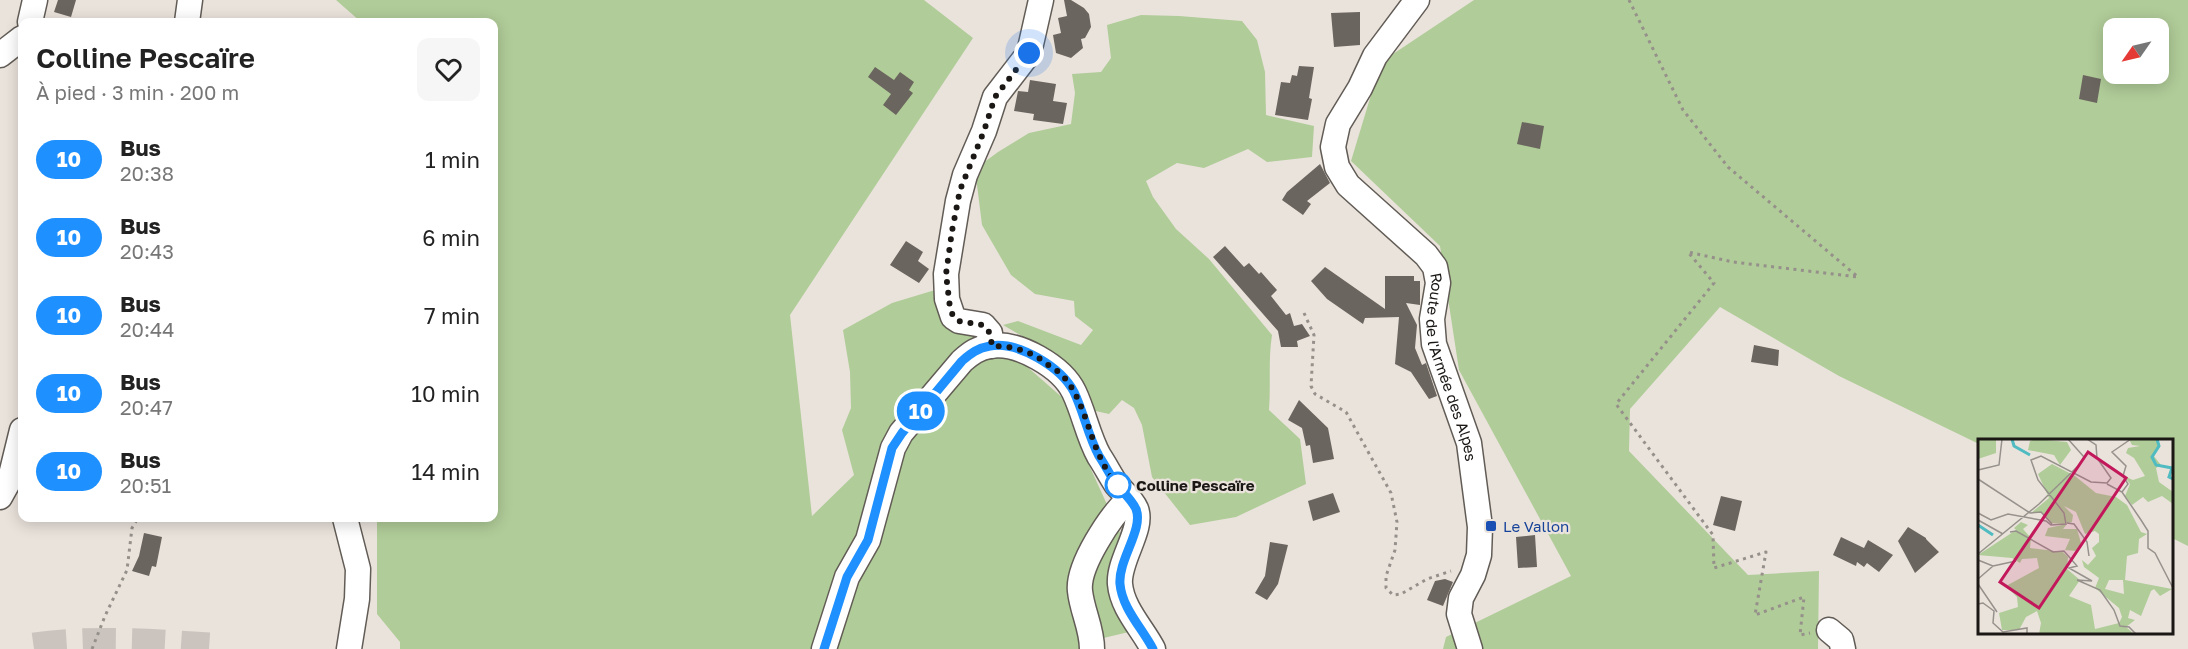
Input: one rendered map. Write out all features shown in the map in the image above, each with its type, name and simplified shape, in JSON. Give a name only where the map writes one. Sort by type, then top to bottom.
[{"type":"street","points":[[31,18],[35,0]]},
{"type":"street","points":[[188,18],[190,0]]},
{"type":"street","points":[[992,346],[990,333],[983,325],[959,321],[953,316],[947,299],[946,274],[960,190],[995,97],[1029,53],[1041,0]]},
{"type":"street","name":"Route de l'Armée des Alpes","points":[[1417,0],[1375,56],[1360,88],[1338,124],[1333,147],[1337,167],[1348,185],[1426,255],[1435,267],[1438,283],[1432,319],[1434,344],[1470,443],[1480,527],[1479,555],[1473,574],[1461,598],[1459,614],[1470,649]]},
{"type":"street","points":[[0,55],[18,42]]},
{"type":"street","points":[[824,649],[847,577],[868,540],[892,448],[962,361],[974,351],[992,346],[1010,346],[1038,358],[1061,374],[1073,391],[1098,454],[1115,482],[1137,510],[1137,525],[1120,569],[1120,585],[1125,603],[1153,649]]},
{"type":"street","points":[[0,497],[10,479],[18,446]]},
{"type":"street","points":[[1092,649],[1091,630],[1083,609],[1079,588],[1083,570],[1102,533],[1118,509],[1129,499]]},
{"type":"street","points":[[346,522],[358,568],[357,599],[349,649]]},
{"type":"street","points":[[1829,630],[1841,640],[1843,649]]},
{"type":"path","points":[[1629,0],[1683,110],[1728,167],[1858,277],[1733,262],[1688,252],[1714,283],[1616,404],[1713,535],[1714,568],[1766,552],[1755,615],[1803,597],[1800,635],[1829,630]]},
{"type":"path","points":[[1304,313],[1314,334],[1311,386],[1315,394],[1346,412],[1391,494],[1397,522],[1395,550],[1386,576],[1386,588],[1393,595],[1401,594],[1427,579],[1450,571],[1473,574]]},
{"type":"path","points":[[92,649],[127,570],[132,528],[136,522]]},
{"type":"green space","points":[[336,0],[924,0],[973,38],[790,315],[812,516],[854,475],[842,430],[851,408],[850,372],[843,330],[892,303],[935,290],[966,332],[1024,364],[1064,399],[1084,454],[1120,533],[1112,583],[1129,632],[1082,643],[1082,649],[400,649],[400,642],[377,614],[377,522],[498,522],[498,18],[356,18]]},
{"type":"green space","points":[[1474,0],[2188,0],[2188,546],[2173,538],[2173,439],[1978,439],[1978,444],[1839,376],[1720,307],[1630,409],[1629,451],[1748,575],[1819,571],[1818,649],[1443,649],[1446,637],[1571,576],[1459,370],[1440,246],[1351,161],[1381,62]]},
{"type":"green space","points":[[1141,15],[1242,21],[1257,40],[1265,72],[1266,115],[1314,126],[1312,157],[1267,162],[1248,149],[1204,168],[1177,163],[1146,181],[1153,197],[1176,229],[1209,259],[1272,335],[1269,410],[1300,439],[1306,484],[1236,517],[1190,525],[1152,477],[1142,425],[1134,408],[1122,400],[1109,414],[1091,410],[1082,390],[1062,359],[1003,325],[1018,321],[1081,345],[1093,330],[1075,316],[1074,301],[1035,294],[1011,275],[982,225],[975,169],[1029,133],[1071,124],[1075,93],[1072,74],[1101,72],[1111,58],[1107,25]]},
{"type":"building","points":[[58,0],[76,0],[71,17],[54,12]]},
{"type":"building","points":[[1064,0],[1071,0],[1084,8],[1089,14],[1091,27],[1085,38],[1081,39],[1083,48],[1071,58],[1056,53],[1053,35],[1061,33],[1058,18],[1067,16]]},
{"type":"building","points":[[1360,12],[1360,45],[1334,47],[1331,13]]},
{"type":"building","points":[[1299,66],[1314,67],[1308,120],[1275,115],[1281,82],[1290,83],[1292,75],[1297,76]]},
{"type":"building","points":[[875,67],[894,80],[900,72],[914,82],[909,90],[913,93],[896,115],[883,105],[891,94],[868,77]]},
{"type":"building","points":[[2083,75],[2101,79],[2097,103],[2079,99]]},
{"type":"building","points":[[1030,80],[1056,84],[1053,101],[1067,103],[1063,124],[1033,120],[1034,114],[1014,111],[1018,91],[1028,92]]},
{"type":"building","points":[[1522,122],[1544,126],[1540,149],[1517,144]]},
{"type":"building","points":[[1320,164],[1330,183],[1307,201],[1311,204],[1303,215],[1282,200],[1287,192]]},
{"type":"building","points":[[906,241],[923,252],[918,261],[929,269],[919,283],[890,265]]},
{"type":"building","points":[[1225,246],[1244,267],[1249,263],[1259,274],[1261,272],[1277,290],[1271,296],[1286,315],[1290,313],[1294,326],[1302,324],[1310,336],[1297,341],[1298,347],[1281,347],[1278,331],[1213,257]]},
{"type":"building","points":[[1325,267],[1385,309],[1385,276],[1414,276],[1414,281],[1420,281],[1420,305],[1406,303],[1417,325],[1415,348],[1422,365],[1426,363],[1437,396],[1429,399],[1411,372],[1395,364],[1399,317],[1365,318],[1363,324],[1327,299],[1311,281]]},
{"type":"building","points":[[1754,345],[1779,350],[1778,366],[1751,362]]},
{"type":"building","points":[[1299,400],[1328,428],[1334,459],[1313,463],[1310,445],[1306,446],[1302,428],[1288,420]]},
{"type":"building","points":[[1333,493],[1340,512],[1313,521],[1308,501]]},
{"type":"building","points":[[1721,496],[1742,501],[1735,531],[1713,525]]},
{"type":"building","points":[[1908,527],[1926,538],[1939,552],[1915,573],[1898,541]]},
{"type":"building","points":[[144,533],[162,537],[156,567],[152,566],[149,576],[132,571],[139,556]]},
{"type":"building","points":[[1535,535],[1537,567],[1518,568],[1516,537]]},
{"type":"building","points":[[1841,537],[1864,548],[1868,540],[1893,555],[1879,572],[1867,563],[1864,567],[1857,562],[1856,566],[1833,555]]},
{"type":"building","points":[[1270,542],[1288,545],[1278,584],[1267,600],[1255,593],[1265,576]]},
{"type":"building","points":[[1445,579],[1453,582],[1443,606],[1427,600],[1435,581]]},
{"type":"tunnel","points":[[34,649],[99,644],[209,649]]},
{"type":"bus line","name":"10","points":[[824,649],[847,577],[868,540],[892,448],[962,361],[974,351],[992,346],[1010,346],[1038,358],[1061,374],[1073,391],[1098,454],[1115,482],[1137,510],[1137,525],[1120,569],[1120,585],[1125,603],[1153,649]]},
{"type":"place","name":"Colline Pescaïre","points":[[1118,485]]},
{"type":"place","name":"Le Vallon","points":[[1491,526]]},
{"type":"route","points":[[1029,53],[995,97],[960,190],[946,274],[947,299],[953,316],[959,321],[983,325],[990,333],[992,346],[1010,346],[1038,358],[1061,374],[1073,391],[1098,454],[1118,485]]}]
